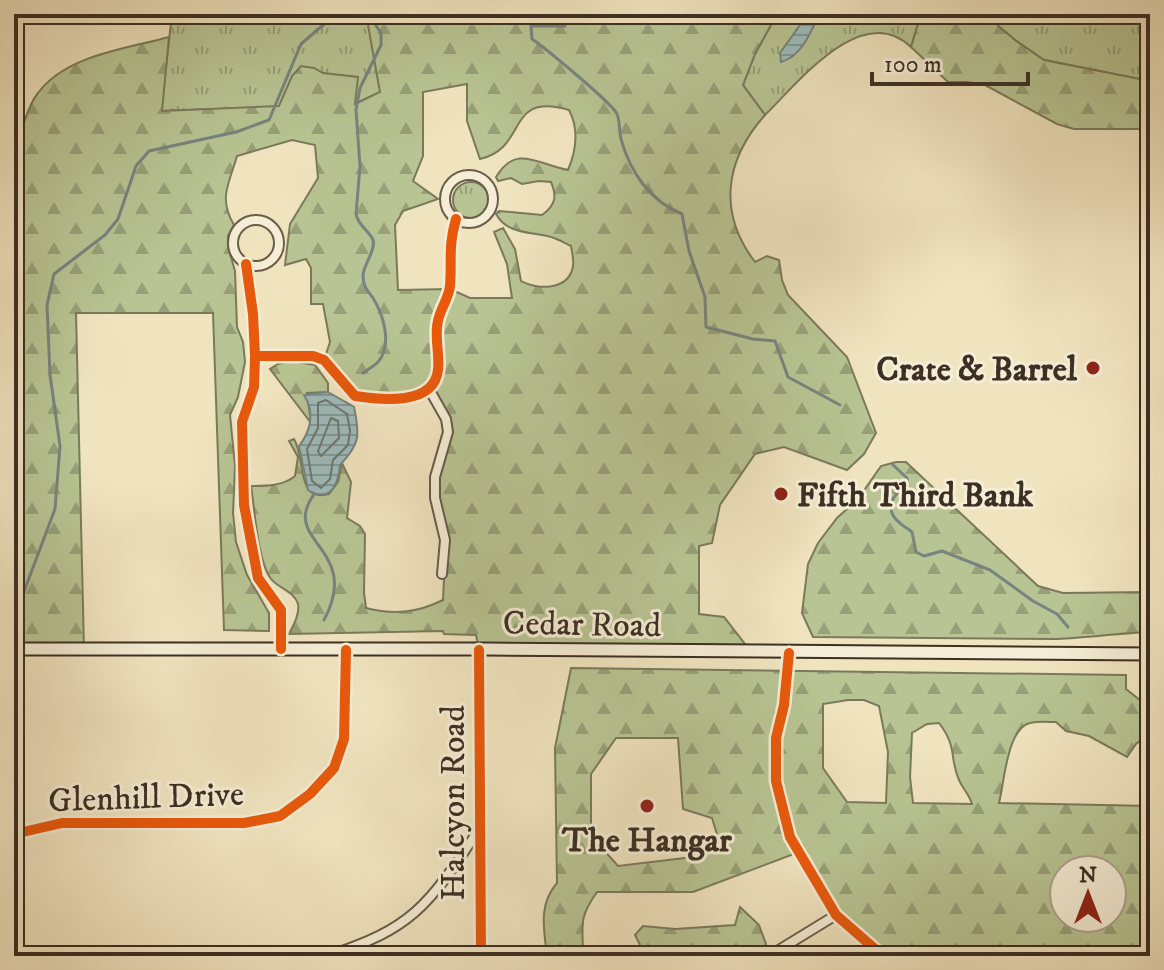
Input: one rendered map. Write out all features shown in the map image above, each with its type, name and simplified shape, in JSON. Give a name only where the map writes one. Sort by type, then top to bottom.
[{"type":"main road","name":"Cedar Road","points":[[14,649],[1150,654]]},
{"type":"street","points":[[465,176],[481,178],[490,187],[493,196],[490,211],[476,222],[456,219],[446,205],[449,187],[465,176]]},
{"type":"street","points":[[255,356],[313,356],[324,360],[355,396],[415,397],[429,389],[436,381],[437,322],[450,289],[450,241],[456,219]]},
{"type":"street","points":[[249,268],[271,261],[279,244],[276,232],[264,221],[251,220],[240,225],[235,232],[233,250],[249,268],[255,356],[254,387],[242,422],[244,505],[258,578],[281,610],[281,649]]},
{"type":"street","points":[[429,389],[446,419],[448,432],[435,477],[435,498],[445,540],[442,574]]},
{"type":"street","name":"Glenhill Drive","points":[[14,834],[62,823],[244,823],[280,816],[310,794],[334,768],[344,739],[346,650]]},
{"type":"street","name":"Halcyon Road","points":[[479,650],[481,956]]},
{"type":"street","points":[[789,653],[784,705],[776,738],[776,781],[790,837],[836,915],[883,956]]},
{"type":"street","points":[[327,956],[389,933],[413,916],[437,892],[480,828]]},
{"type":"street","points":[[769,956],[836,915]]},
{"type":"green space","points":[[172,14],[545,14],[355,104],[161,111]]},
{"type":"green space","points":[[366,14],[777,14],[755,54],[743,85],[765,115],[741,150],[734,169],[731,206],[735,225],[755,262],[767,256],[779,260],[788,295],[847,357],[876,433],[864,454],[847,470],[784,447],[755,454],[720,505],[712,543],[699,546],[699,614],[724,617],[752,653],[479,650],[476,635],[444,634],[443,631],[289,634],[297,616],[298,604],[266,571],[251,486],[280,484],[295,476],[298,457],[289,441],[294,439],[303,477],[311,492],[329,494],[338,482],[342,463],[351,482],[347,518],[360,526],[365,534],[366,608],[396,612],[424,608],[443,600],[445,559],[435,498],[448,432],[429,389],[406,397],[355,396],[324,360],[330,342],[323,304],[311,304],[311,268],[306,259],[285,265],[290,224],[318,178],[315,145],[292,140],[237,156],[226,199],[234,225],[228,236],[228,247],[235,271],[237,327],[243,342],[245,362],[238,397],[230,415],[235,466],[233,513],[236,542],[247,575],[269,613],[269,631],[224,630],[213,313],[76,313],[84,649],[14,649],[14,143],[34,99],[50,80],[80,62],[169,37],[162,111],[279,106],[292,76],[301,66],[323,73],[358,77],[355,104],[380,92]],"holes":[[[467,84],[467,121],[480,159],[506,144],[526,114],[535,108],[549,106],[569,110],[575,140],[568,170],[520,159],[512,161],[496,177],[498,181],[511,178],[522,184],[551,182],[554,200],[542,215],[499,211],[496,214],[514,229],[554,238],[571,246],[573,266],[570,274],[559,284],[543,287],[521,281],[515,249],[503,228],[494,232],[507,264],[512,298],[470,298],[450,289],[398,290],[395,225],[403,211],[438,199],[413,181],[423,156],[423,92]]]},
{"type":"green space","points":[[777,14],[921,14],[911,47],[892,35],[872,33],[852,39],[813,67],[765,115],[743,85],[755,54]]},
{"type":"green space","points":[[921,14],[984,14],[1044,60],[1150,81],[1150,129],[1074,129],[1057,124],[985,85],[948,82],[911,47]]},
{"type":"green space","points":[[984,14],[1150,14],[1150,81],[1044,60]]},
{"type":"green space","points":[[471,182],[484,187],[489,200],[484,213],[471,218],[458,213],[453,200],[458,187]]},
{"type":"green space","points":[[291,361],[315,365],[328,383],[328,392],[307,393],[311,423],[270,369]]},
{"type":"green space","points":[[906,462],[1038,586],[1063,593],[1150,592],[1150,632],[1057,639],[813,637],[802,613],[808,564],[818,543],[837,518],[858,499],[881,466]]},
{"type":"green space","points":[[571,668],[1126,675],[1126,689],[1150,708],[1150,733],[1136,744],[1127,757],[1089,736],[1066,731],[1056,722],[1030,723],[1022,727],[1011,746],[999,803],[1150,806],[1150,956],[883,956],[836,915],[799,852],[693,892],[597,892],[584,916],[583,956],[547,956],[545,909],[557,883],[555,748]],"holes":[[[864,700],[879,706],[888,752],[886,803],[847,802],[823,768],[823,704]],[[939,723],[951,746],[959,780],[972,804],[913,803],[910,777],[912,733],[927,724]],[[616,738],[678,738],[683,809],[712,818],[719,841],[693,857],[618,866],[591,836],[591,774]]]},
{"type":"green space","points":[[740,907],[759,925],[766,944],[760,956],[656,956],[642,949],[635,935],[643,926],[675,929],[735,925]]},
{"type":"water","points":[[808,14],[819,14],[809,36],[795,54],[781,62],[780,53]]},
{"type":"water","points":[[328,392],[354,407],[357,439],[340,465],[335,486],[322,495],[308,490],[299,446],[310,421],[310,408],[304,395]]},
{"type":"waterway","points":[[14,618],[55,509],[60,446],[50,375],[47,305],[54,274],[105,235],[118,219],[136,166],[149,151],[236,132],[269,120],[301,44],[336,14]]},
{"type":"waterway","points":[[363,14],[373,21],[381,33],[381,45],[360,88],[356,110],[360,166],[356,214],[373,240],[363,279],[380,312],[386,338],[383,355],[363,373]]},
{"type":"waterway","points":[[567,14],[565,26],[531,26],[532,39],[612,108],[617,114],[620,136],[636,174],[660,201],[682,214],[689,251],[705,297],[706,327],[753,339],[775,341],[788,377],[840,405]]},
{"type":"waterway","points":[[893,465],[907,478],[908,486],[897,493],[891,503],[892,513],[912,532],[916,552],[924,556],[942,551],[990,570],[1057,614],[1068,627]]},
{"type":"waterway","points":[[314,494],[307,509],[306,523],[325,554],[334,581],[333,599],[324,620]]},
{"type":"cycle path","points":[[255,356],[313,356],[324,360],[355,396],[405,398],[427,390],[438,370],[437,327],[449,290],[451,245],[456,219]]},
{"type":"cycle path","points":[[246,264],[255,356],[254,387],[242,422],[244,505],[258,578],[281,610],[281,649]]},
{"type":"cycle path","points":[[14,834],[62,823],[244,823],[280,816],[310,794],[334,768],[344,739],[346,650]]},
{"type":"cycle path","points":[[479,650],[481,956]]},
{"type":"cycle path","points":[[789,653],[784,705],[776,738],[776,781],[790,837],[836,915],[883,956]]},
{"type":"place","name":"Crate & Barrel","points":[[1093,368]]},
{"type":"place","name":"Fifth Third Bank","points":[[781,494]]},
{"type":"place","name":"The Hangar","points":[[647,806]]}]
